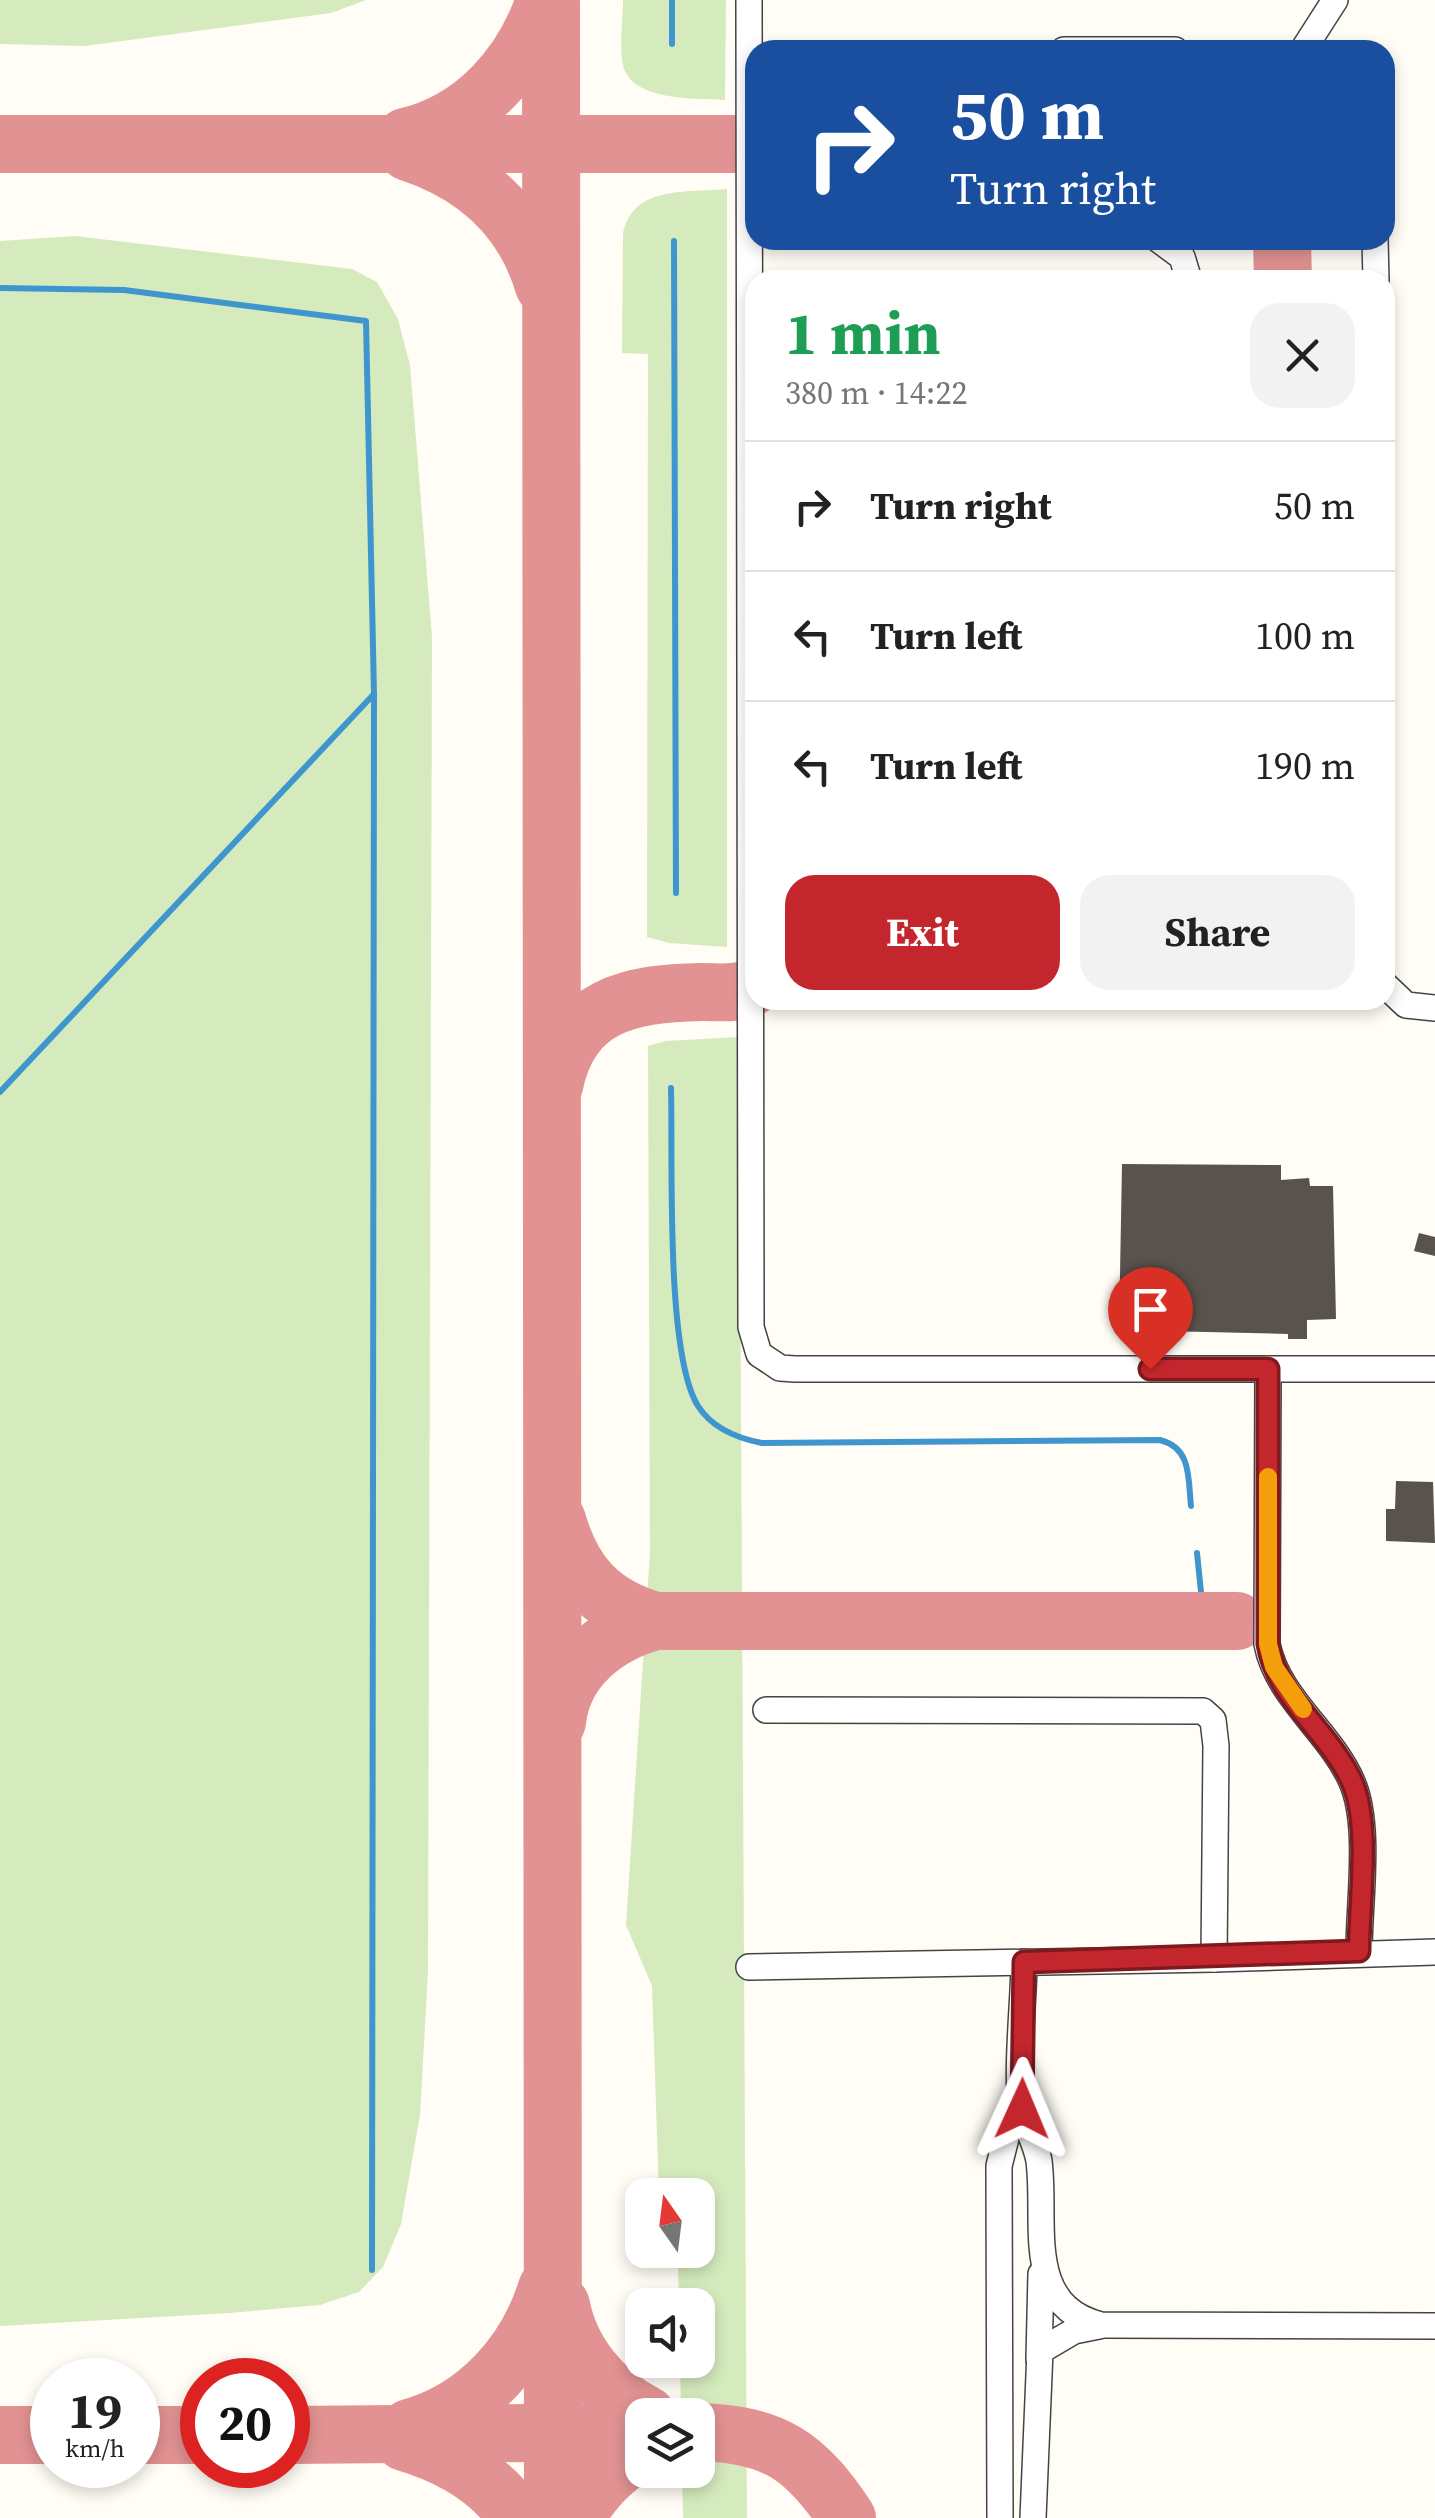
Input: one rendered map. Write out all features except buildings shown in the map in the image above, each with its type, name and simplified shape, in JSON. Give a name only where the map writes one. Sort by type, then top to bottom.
[{"type":"lane","points":[[749,0],[751,40]]},
{"type":"lane","points":[[1309,40],[1335,0]]},
{"type":"lane","points":[[1173,250],[1182,257],[1186,270]]},
{"type":"lane","points":[[1395,994],[1406,1004],[1435,1008]]},
{"type":"lane","points":[[752,1010],[751,1326],[753,1342],[768,1363],[795,1370],[1435,1369]]},
{"type":"lane","points":[[1268,1369],[1268,1644],[1280,1675],[1344,1767],[1356,1792],[1360,1823],[1359,1951]]},
{"type":"lane","points":[[766,1710],[1202,1712],[1212,1720],[1216,1746],[1214,1959]]},
{"type":"lane","points":[[749,1967],[1435,1952]]},
{"type":"lane","points":[[1024,1962],[1022,2109],[1039,2164],[1040,2351],[1033,2518]]},
{"type":"lane","points":[[1000,2518],[999,2166],[1006,2134],[1022,2109]]},
{"type":"lane","points":[[1040,2239],[1058,2299],[1074,2318],[1104,2325]]},
{"type":"lane","points":[[1342,2326],[1435,2312]]},
{"type":"lane","points":[[1040,2351],[1074,2331],[1104,2325],[1435,2326]]},
{"type":"green space","points":[[0,0],[366,0],[331,13],[85,46],[0,44]]},
{"type":"green space","points":[[623,0],[726,0],[725,100],[666,96],[638,86],[623,65]]},
{"type":"green space","points":[[727,189],[727,947],[669,943],[647,937],[648,354],[622,353],[623,233],[629,217],[638,206],[664,194]]},
{"type":"green space","points":[[75,236],[352,269],[377,282],[398,319],[410,365],[432,637],[428,1971],[420,2115],[401,2224],[383,2267],[359,2292],[320,2305],[0,2326],[0,241]]},
{"type":"green space","points":[[739,1037],[747,2518],[683,2518],[682,2488],[715,2488],[715,2398],[681,2398],[680,2378],[715,2378],[715,2288],[679,2288],[678,2268],[715,2268],[715,2178],[658,2178],[652,1986],[626,1925],[650,1552],[648,1046],[665,1041]]},
{"type":"waterway","points":[[672,0],[672,44]]},
{"type":"waterway","points":[[674,241],[676,893]]},
{"type":"waterway","points":[[0,288],[124,290],[366,321],[374,694],[372,2270]]},
{"type":"waterway","points":[[0,1092],[374,694]]},
{"type":"waterway","points":[[671,1088],[673,1253],[680,1344],[687,1380],[698,1406],[710,1420],[734,1435],[762,1443],[1160,1440],[1183,1457],[1191,1506]]},
{"type":"waterway","points":[[1197,1553],[1201,1592]]},
{"type":"taxiway","points":[[405,137],[453,118],[493,87],[524,47],[545,0]]},
{"type":"taxiway","points":[[551,0],[553,2518]]},
{"type":"taxiway","points":[[0,144],[745,144]]},
{"type":"taxiway","points":[[408,152],[455,173],[494,201],[524,239],[544,286]]},
{"type":"taxiway","points":[[1282,250],[1283,270]]},
{"type":"taxiway","points":[[554,1086],[574,1037],[607,1009],[651,996],[745,989]]},
{"type":"taxiway","points":[[557,1520],[571,1556],[592,1585],[619,1606],[656,1621]]},
{"type":"taxiway","points":[[557,1722],[568,1686],[590,1656],[620,1635],[656,1621],[1237,1621]]},
{"type":"taxiway","points":[[409,2428],[456,2408],[496,2376],[527,2335],[547,2288]]},
{"type":"taxiway","points":[[561,2305],[581,2355],[603,2383],[625,2401]]},
{"type":"taxiway","points":[[310,2435],[625,2432]]},
{"type":"taxiway","points":[[715,2433],[747,2437],[785,2452],[817,2478],[847,2518]]},
{"type":"taxiway","points":[[0,2435],[30,2435]]},
{"type":"taxiway","points":[[160,2435],[180,2435]]},
{"type":"taxiway","points":[[404,2442],[467,2470],[495,2491],[517,2518]]},
{"type":"taxiway","points":[[576,2518],[604,2480],[625,2462]]},
{"type":"slow traffic","points":[[1268,1477],[1269,1653],[1303,1709]]},
{"type":"route","points":[[1022,2109],[1024,1962],[1214,1959],[1359,1951],[1360,1823],[1356,1792],[1344,1767],[1274,1667],[1269,1653],[1268,1369],[1150,1369]]}]
